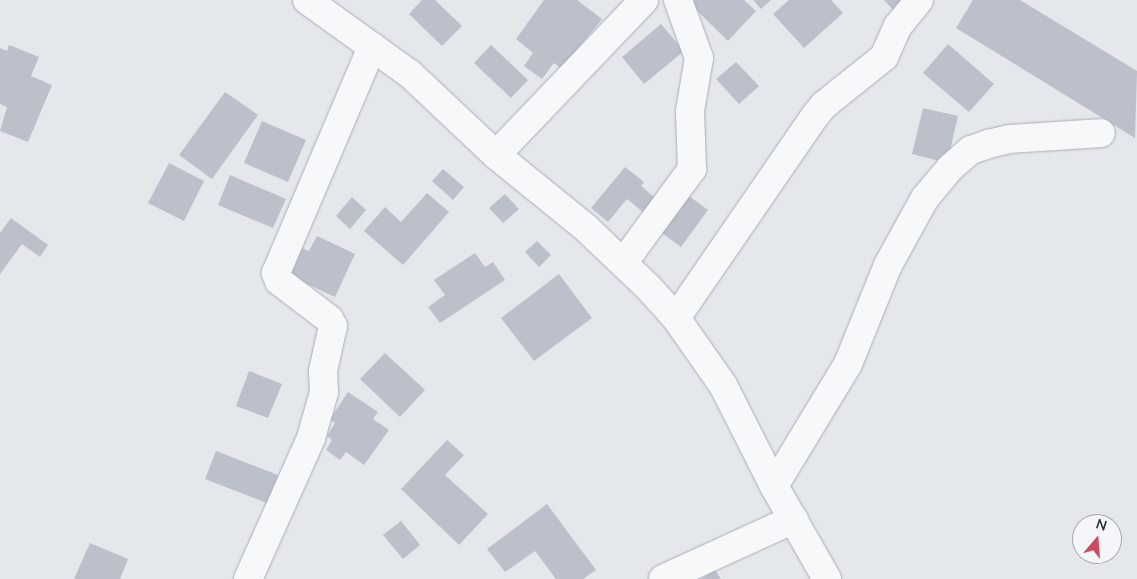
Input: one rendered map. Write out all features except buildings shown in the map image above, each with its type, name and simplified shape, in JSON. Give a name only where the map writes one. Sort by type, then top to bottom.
[{"type":"street","points":[[307,0],[410,74],[496,155],[586,228],[676,318],[728,393],[774,486],[827,579]]},
{"type":"street","points":[[496,155],[644,0]]},
{"type":"street","points":[[622,263],[692,169],[690,111],[699,58],[678,0]]},
{"type":"street","points":[[676,318],[824,105],[884,57],[898,26],[919,0]]},
{"type":"street","points":[[248,579],[311,438],[324,392],[323,371],[333,326],[329,319],[279,281],[276,273],[372,47]]},
{"type":"street","points":[[774,486],[848,364],[888,265],[920,206],[950,168],[971,150],[1009,139],[1101,133]]},
{"type":"street","points":[[663,579],[794,519]]}]
